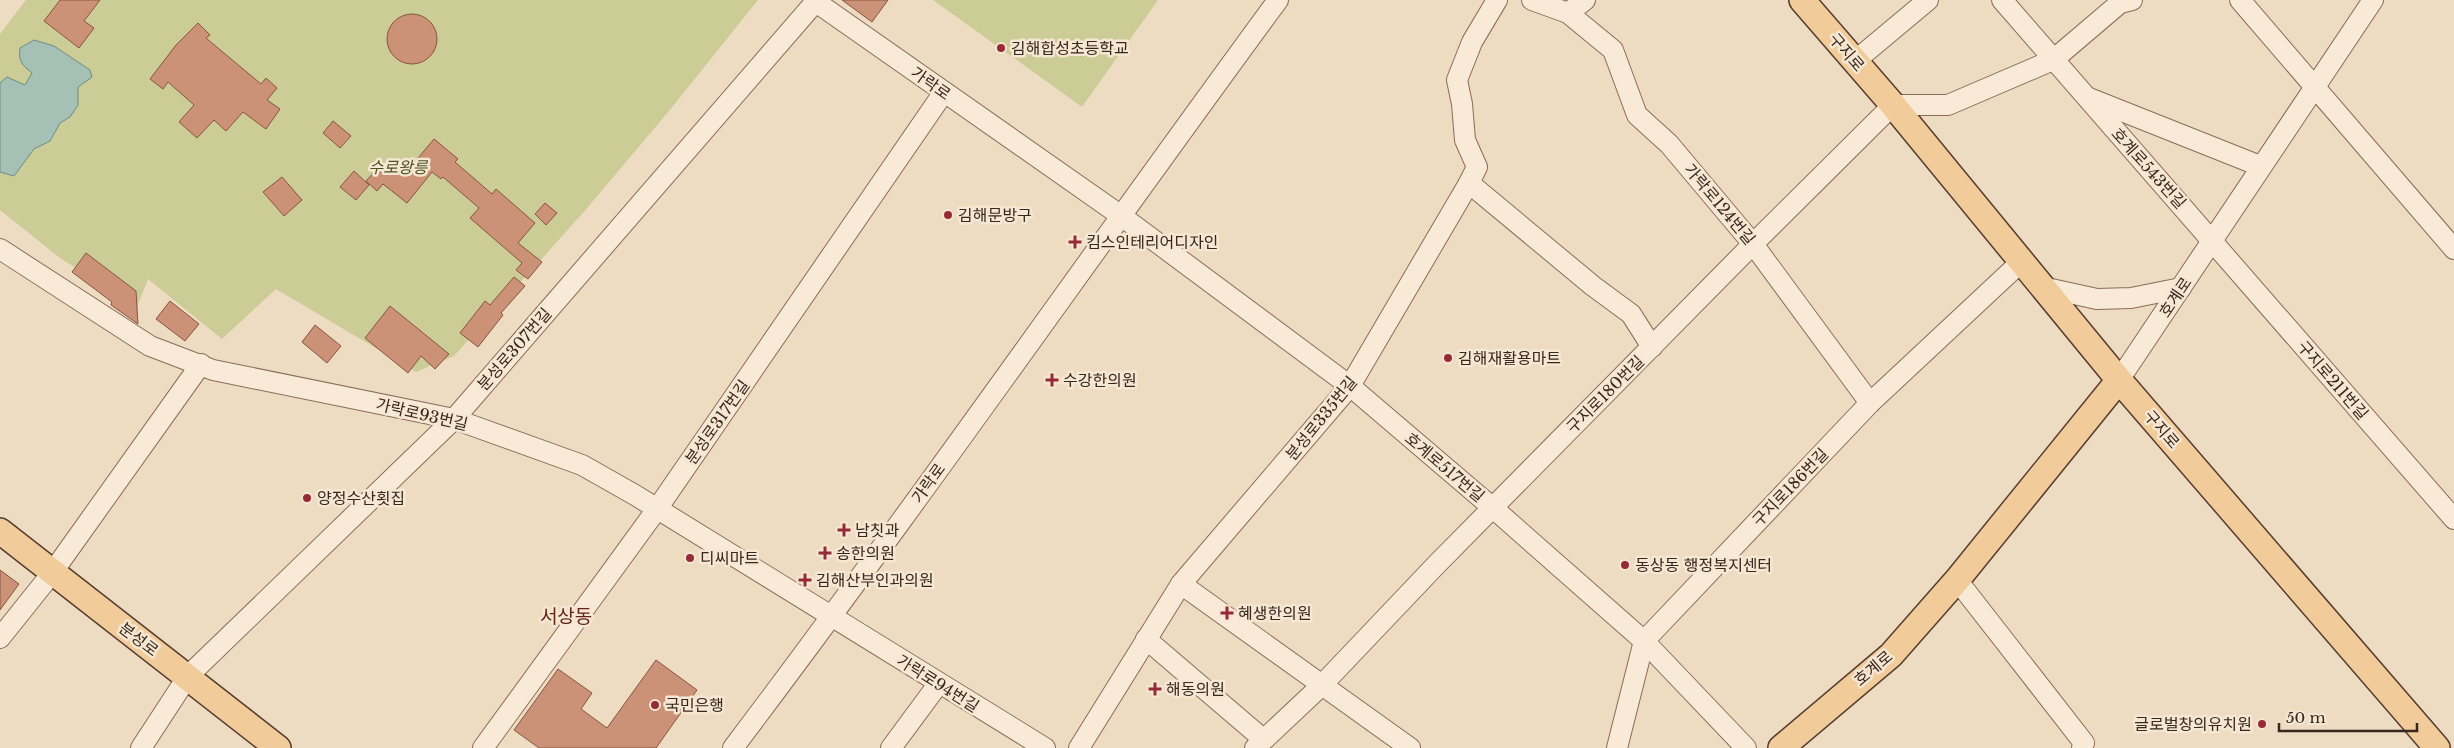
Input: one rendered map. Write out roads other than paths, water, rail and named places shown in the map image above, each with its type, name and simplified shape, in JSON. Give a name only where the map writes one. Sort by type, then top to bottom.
[{"type":"main road","name":"구지로","points":[[1802,0],[1893,105],[2119,380],[2437,748]]},
{"type":"main road","name":"호계로","points":[[1781,748],[1891,655],[1957,580],[2119,380]]},
{"type":"main road","name":"분성로","points":[[0,531],[278,748]]},
{"type":"street","name":"가락로","points":[[733,748],[831,618],[1120,215],[1278,0]]},
{"type":"street","name":"분성로335번길","points":[[1079,748],[1181,584],[1350,386],[1469,183],[1477,166],[1464,140],[1462,104],[1457,80],[1472,42],[1497,0]]},
{"type":"street","name":"가락로124번길","points":[[1532,0],[1568,13],[1613,50],[1637,116],[1669,144],[1753,244],[1870,403]]},
{"type":"street","points":[[1568,13],[1586,0]]},
{"type":"street","points":[[1855,62],[1928,0]]},
{"type":"street","name":"호계로543번길","points":[[2002,0],[2213,240]]},
{"type":"street","points":[[1893,105],[1948,105],[2053,60],[2120,3],[2132,0]]},
{"type":"street","points":[[2240,0],[2454,249]]},
{"type":"street","name":"호계로","points":[[2119,380],[2260,166],[2315,89],[2372,0]]},
{"type":"street","name":"가락로","points":[[816,1],[1120,215]]},
{"type":"street","name":"분성로307번길","points":[[141,748],[188,676],[454,419],[816,1]]},
{"type":"street","name":"분성로317번길","points":[[483,748],[657,509],[944,92]]},
{"type":"street","name":"호계로543번길","points":[[2085,96],[2260,166]]},
{"type":"street","name":"구지로180번길","points":[[1259,744],[1320,686],[1437,564],[1893,105]]},
{"type":"street","points":[[1469,183],[1593,286],[1631,314],[1652,347]]},
{"type":"street","name":"호계로517번길","points":[[1120,215],[1350,386],[1493,508],[1644,641],[1746,748]]},
{"type":"street","name":"구지로211번길","points":[[2213,240],[2454,519]]},
{"type":"street","name":"가락로93번길","points":[[0,249],[150,346],[213,370],[454,419],[582,465],[657,509],[831,618]]},
{"type":"street","name":"구지로186번길","points":[[1617,748],[1644,641],[1870,403],[2021,262]]},
{"type":"street","points":[[2042,287],[2097,299],[2131,298],[2181,288]]},
{"type":"street","points":[[0,638],[52,573],[200,364]]},
{"type":"street","points":[[1957,580],[2083,745]]},
{"type":"street","points":[[1181,584],[1320,686],[1410,748]]},
{"type":"street","name":"가락로94번길","points":[[831,618],[1045,748]]},
{"type":"street","points":[[1146,640],[1259,744]]},
{"type":"street","points":[[891,748],[939,682]]},
{"type":"place","name":"김해합성초등학교","points":[[1001,48]]},
{"type":"place","name":"김해문방구","points":[[948,215]]},
{"type":"place","name":"킴스인테리어디자인","points":[[1075,242]]},
{"type":"place","name":"김해재활용마트","points":[[1448,358]]},
{"type":"place","name":"수강한의원","points":[[1052,380]]},
{"type":"place","name":"양정수산횟집","points":[[307,498]]},
{"type":"place","name":"남칫과","points":[[844,530]]},
{"type":"place","name":"송한의원","points":[[825,553]]},
{"type":"place","name":"디씨마트","points":[[690,558]]},
{"type":"place","name":"동상동 행정복지센터","points":[[1625,565]]},
{"type":"place","name":"김해산부인과의원","points":[[805,580]]},
{"type":"place","name":"혜생한의원","points":[[1227,613]]},
{"type":"place","name":"해동의원","points":[[1155,689]]},
{"type":"place","name":"국민은행","points":[[655,705]]},
{"type":"place","name":"글로벌창의유치원","points":[[2262,724]]},
{"type":"district","name":"서상동","points":[[566,616]]},
{"type":"park label","name":"수로왕릉","points":[[398,167]]}]
